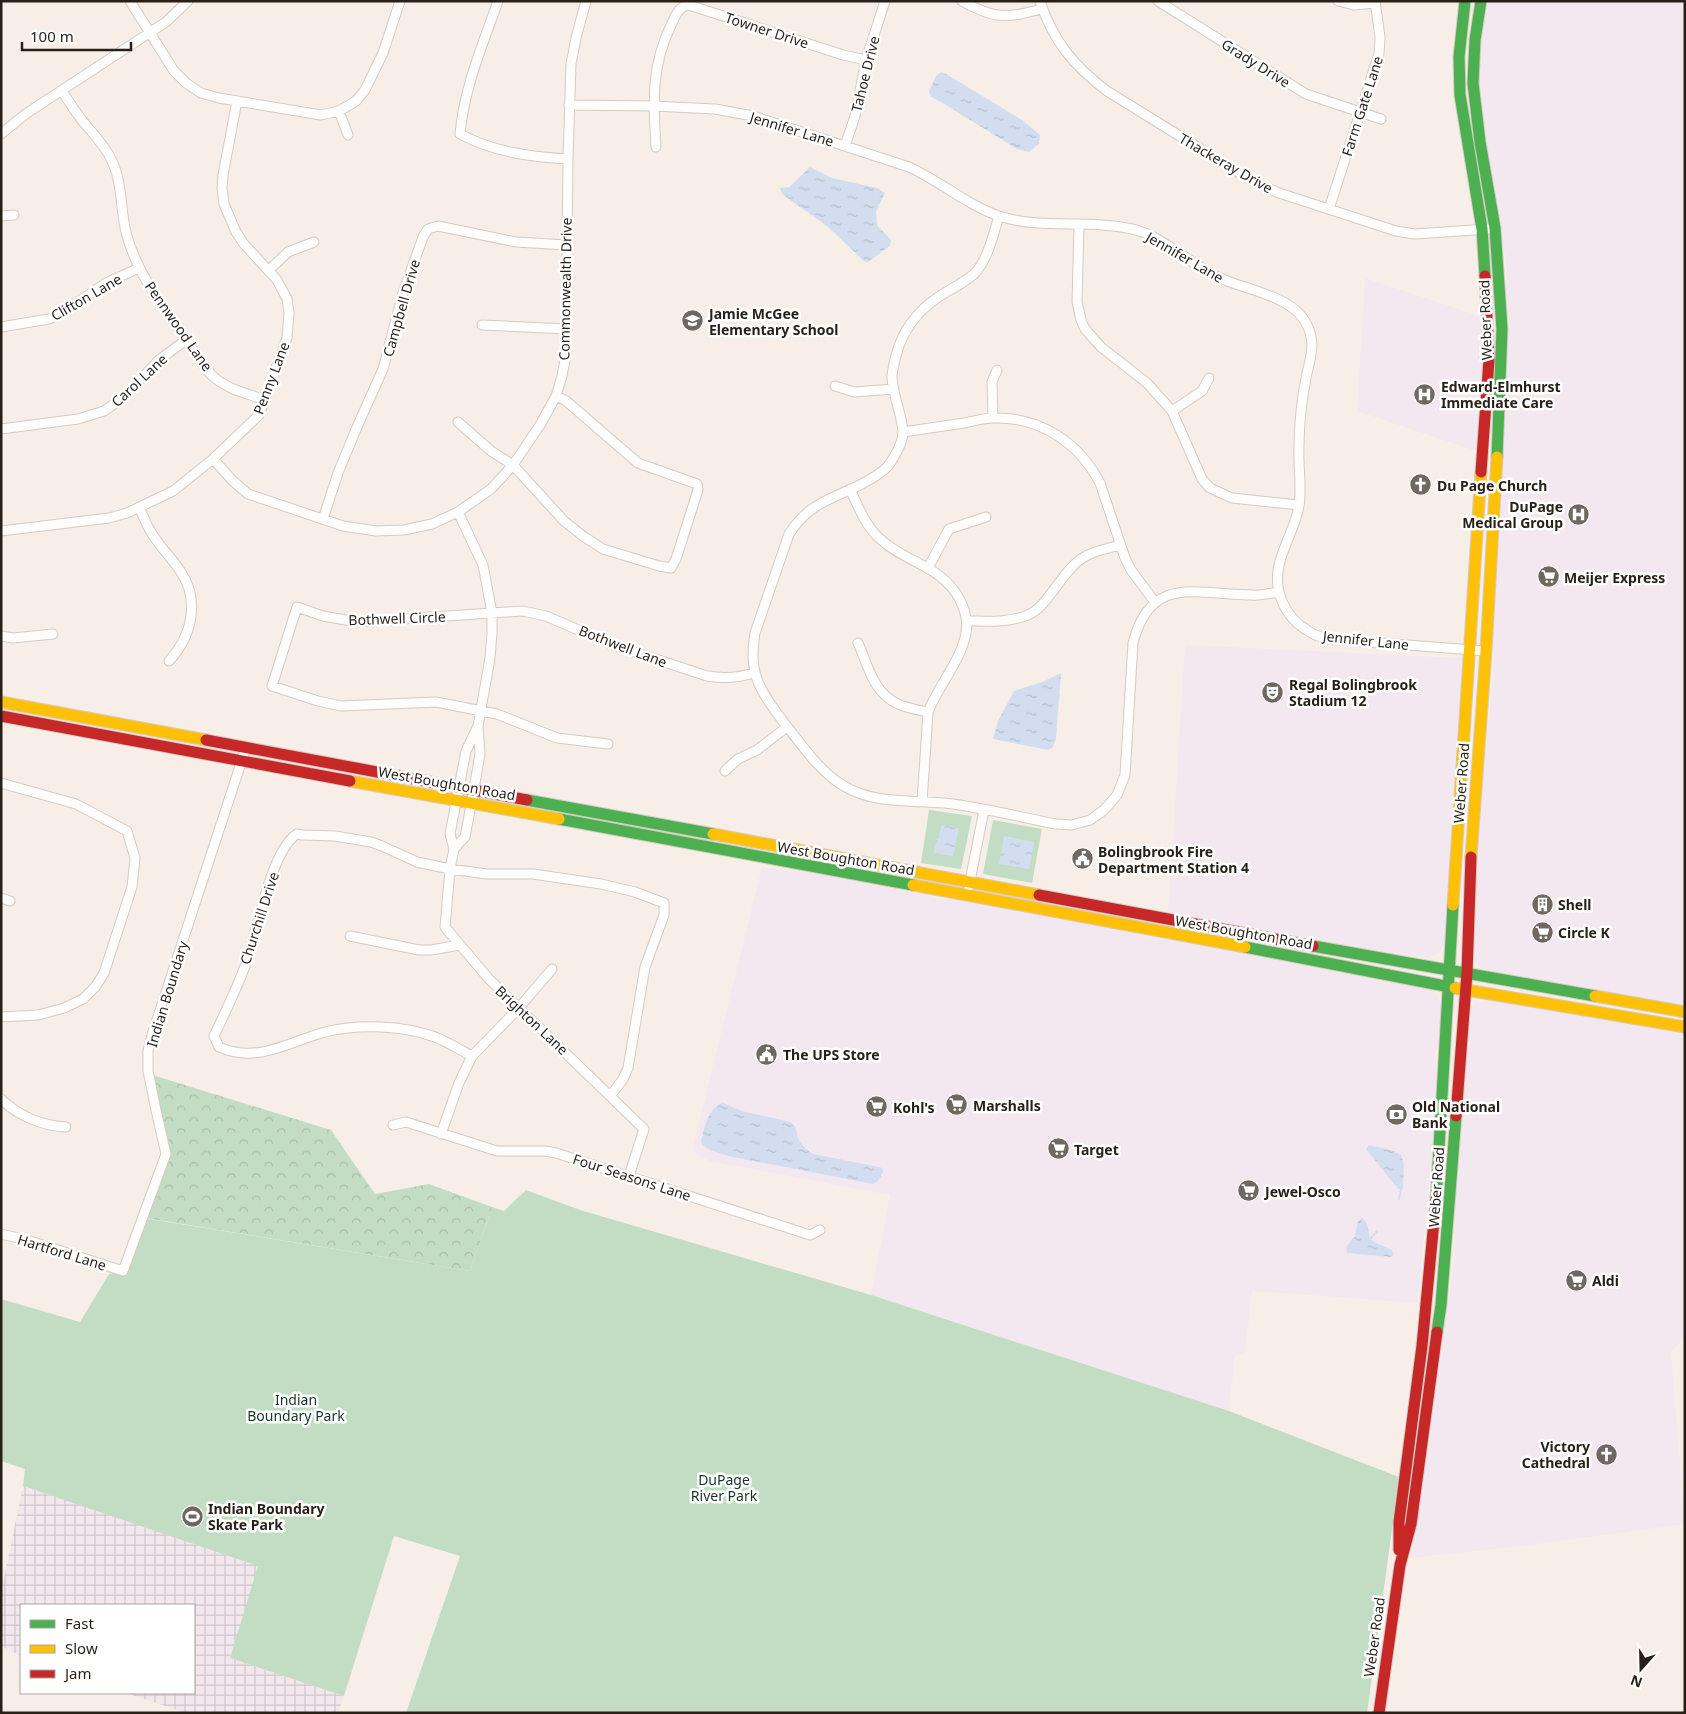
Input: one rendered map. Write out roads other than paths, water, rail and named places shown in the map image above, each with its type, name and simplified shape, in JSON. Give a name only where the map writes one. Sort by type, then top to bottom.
[{"type":"main road","name":"Weber Road","points":[[1400,1565],[1399,1522],[1422,1346],[1434,1230],[1489,360],[1482,229],[1460,95],[1459,57],[1465,1]]},
{"type":"main road","name":"Weber Road","points":[[1379,1713],[1400,1565],[1411,1524],[1441,1305],[1467,973],[1473,821],[1486,651],[1502,360],[1502,329],[1495,228],[1480,142],[1473,83],[1475,40],[1481,1]]},
{"type":"main road","name":"West Boughton Road","points":[[1,702],[970,882],[1685,1012]]},
{"type":"main road","name":"West Boughton Road","points":[[1,716],[456,799],[830,871],[968,894],[1465,990],[1685,1027]]},
{"type":"main road","points":[[1462,772],[1469,779],[1468,815],[1473,821]]},
{"type":"street","points":[[130,1],[174,71],[186,83],[201,93],[321,115],[339,111],[356,101],[365,90],[383,54],[400,1]]},
{"type":"street","points":[[1,134],[27,113],[151,33],[188,1]]},
{"type":"street","points":[[498,1],[469,87],[460,134],[502,151],[530,157],[568,159]]},
{"type":"street","name":"Commonwealth Drive","points":[[213,459],[233,482],[248,494],[343,526],[376,531],[404,530],[432,524],[458,512],[491,489],[512,465],[540,425],[556,396],[566,355],[571,64],[586,1]]},
{"type":"street","name":"Tahoe Drive","points":[[845,146],[855,116],[866,60],[885,1]]},
{"type":"street","points":[[962,1],[987,14],[1003,17],[1016,16],[1041,5]]},
{"type":"street","name":"Grady Drive","points":[[1158,1],[1306,94],[1381,119]]},
{"type":"street","points":[[1338,1],[1354,5],[1375,2]]},
{"type":"street","name":"Farm Gate Lane","points":[[1329,209],[1381,45],[1375,2]]},
{"type":"street","name":"Towner Drive","points":[[653,106],[656,65],[661,47],[676,15],[686,5],[843,55],[866,60]]},
{"type":"street","name":"Thackeray Drive","points":[[1041,5],[1055,35],[1068,56],[1080,69],[1107,91],[1254,182],[1279,193],[1396,231],[1415,234],[1495,228]]},
{"type":"street","name":"Pennwood Lane","points":[[62,91],[81,119],[100,141],[113,162],[119,185],[121,209],[127,236],[139,268],[160,304],[216,379],[233,389],[265,400]]},
{"type":"street","name":"Penny Lane","points":[[1,531],[122,515],[173,491],[213,459],[260,416],[287,338],[290,318],[284,291],[269,270],[239,236],[224,204],[223,175],[237,101]]},
{"type":"street","name":"Jennifer Lane","points":[[570,105],[715,108],[753,116],[920,172],[981,208],[999,216],[1036,222],[1134,229],[1144,233],[1216,277],[1288,304],[1303,317],[1312,338],[1312,349],[1301,406],[1298,447],[1299,505],[1278,567],[1278,592],[1286,610],[1297,624],[1311,634],[1328,639],[1486,651]]},
{"type":"street","points":[[653,106],[656,147]]},
{"type":"street","points":[[339,111],[348,135]]},
{"type":"street","points":[[1,216],[14,215]]},
{"type":"street","points":[[999,216],[989,247],[978,270],[965,281],[933,299],[908,326],[902,337],[892,375],[903,432],[896,454],[888,465],[869,480],[813,507],[797,522],[789,534],[754,633],[752,647],[754,673],[762,692],[787,727],[831,777],[842,786],[867,797],[945,803],[1056,824],[1072,825],[1090,820],[1104,810],[1117,795],[1125,775],[1133,643],[1137,628],[1144,615],[1155,602],[1172,594],[1191,591],[1251,595],[1278,592]]},
{"type":"street","points":[[1079,224],[1077,302],[1085,329],[1101,346],[1147,383],[1172,411],[1202,479],[1210,488],[1232,498],[1299,505]]},
{"type":"street","name":"Campbell Drive","points":[[323,519],[338,473],[383,369],[405,286],[423,237],[428,229],[438,226],[516,242],[567,245]]},
{"type":"street","points":[[269,270],[288,252],[314,242]]},
{"type":"street","name":"Clifton Lane","points":[[1,327],[49,319],[60,314],[106,283],[139,268]]},
{"type":"street","points":[[482,325],[567,329]]},
{"type":"street","name":"Carol Lane","points":[[1,429],[78,420],[104,410],[124,397],[159,360],[186,340]]},
{"type":"street","points":[[993,418],[992,382],[997,370]]},
{"type":"street","points":[[1172,411],[1202,391],[1209,378]]},
{"type":"street","points":[[835,386],[854,392],[894,388]]},
{"type":"street","points":[[458,422],[491,451],[512,465],[564,521],[583,536],[603,549],[671,568],[698,490],[697,484],[638,463],[565,400],[556,396]]},
{"type":"street","points":[[903,432],[993,418],[1034,424],[1068,442],[1086,460],[1100,483],[1120,545],[1131,570],[1155,602]]},
{"type":"street","points":[[850,489],[866,523],[876,536],[948,582],[963,606],[967,622],[966,634],[961,649],[928,712],[922,802]]},
{"type":"street","points":[[139,507],[150,531],[182,572],[191,599],[192,613],[190,626],[184,642],[169,660]]},
{"type":"street","name":"Brighton Lane","points":[[454,849],[465,837],[472,803],[480,754],[478,726],[480,710],[492,646],[492,613],[483,565],[458,512]]},
{"type":"street","points":[[928,568],[949,530],[986,517]]},
{"type":"street","points":[[967,622],[1008,621],[1030,614],[1044,601],[1076,563],[1085,556],[1120,545]]},
{"type":"street","name":"Bothwell Circle","points":[[480,710],[436,702],[340,706],[272,686],[298,607],[323,616],[357,622],[492,613]]},
{"type":"street","name":"Bothwell Lane","points":[[492,613],[524,611],[546,616],[613,645],[707,676],[723,679],[754,673]]},
{"type":"street","points":[[1,636],[13,638],[53,634]]},
{"type":"street","points":[[858,643],[874,682],[889,700],[898,705],[928,712]]},
{"type":"street","points":[[480,710],[497,714],[557,738],[608,744]]},
{"type":"street","name":"Brighton Lane","points":[[478,726],[466,750],[450,834],[454,849],[450,869],[445,927],[488,978],[644,1129],[629,1176]]},
{"type":"street","points":[[725,771],[738,759],[757,750],[787,727]]},
{"type":"street","name":"Indian Boundary","points":[[123,1272],[166,1154],[148,1071],[148,1051],[243,760],[245,747]]},
{"type":"street","points":[[1,783],[76,804],[127,831],[135,858],[132,887],[104,973],[96,986],[82,999],[64,1008],[38,1014],[1,1017]]},
{"type":"street","points":[[968,894],[984,810]]},
{"type":"street","name":"Churchill Drive","points":[[472,1056],[435,1037],[401,1029],[364,1027],[327,1032],[262,1053],[231,1053],[219,1047],[214,1036],[247,960],[262,903],[288,839],[297,834],[335,836],[382,846],[417,862],[450,869],[487,874],[534,874],[600,884],[634,892],[664,903],[664,915],[645,967],[628,1068],[623,1079],[610,1095]]},
{"type":"street","points":[[350,936],[419,950],[460,945]]},
{"type":"street","points":[[441,1134],[459,1083],[472,1056],[552,969]]},
{"type":"street","points":[[1,1099],[14,1110],[29,1118],[51,1127],[66,1127]]},
{"type":"street","name":"Four Seasons Lane","points":[[393,1125],[406,1122],[496,1151],[545,1151],[556,1153],[810,1235],[820,1230]]},
{"type":"street","name":"Hartford Lane","points":[[1,1234],[27,1240],[123,1272]]},
{"type":"water","points":[[941,72],[1022,120],[1040,135],[1039,144],[1029,152],[1017,149],[931,97],[929,91],[936,76]]},
{"type":"water","points":[[810,167],[832,178],[877,188],[885,193],[876,211],[877,225],[891,240],[890,246],[868,262],[864,261],[828,227],[782,194],[780,188],[789,187]]},
{"type":"water","points":[[1061,673],[1056,739],[1053,747],[1048,750],[993,739],[998,721],[1014,691],[1042,682]]},
{"type":"water","points":[[942,825],[959,828],[953,856],[933,853]]},
{"type":"water","points":[[1004,836],[1034,842],[1029,869],[999,864]]},
{"type":"water","points":[[723,1103],[742,1111],[790,1122],[796,1128],[801,1144],[813,1154],[879,1167],[882,1168],[883,1172],[878,1181],[873,1184],[728,1156],[713,1151],[701,1142],[710,1114],[718,1105]]},
{"type":"water","points":[[1369,1145],[1394,1151],[1401,1155],[1404,1164],[1403,1189],[1398,1189],[1366,1149]]},
{"type":"water","points":[[1362,1218],[1367,1223],[1370,1239],[1392,1250],[1394,1255],[1390,1257],[1347,1253],[1346,1247],[1355,1236],[1358,1221]]},
{"type":"waterway","points":[[1399,1199],[1401,1189]]},
{"type":"waterway","points":[[1370,1239],[1377,1231]]},
{"type":"place","name":"Jamie McGee Elementary School","points":[[693,321]]},
{"type":"place","name":"Edward-Elmhurst Immediate Care","points":[[1425,394]]},
{"type":"place","name":"Du Page Church","points":[[1421,485]]},
{"type":"place","name":"DuPage Medical Group","points":[[1579,514]]},
{"type":"place","name":"Meijer Express","points":[[1548,577]]},
{"type":"place","name":"Regal Bolingbrook Stadium 12","points":[[1273,692]]},
{"type":"place","name":"Bolingbrook Fire Department Station 4","points":[[1082,859]]},
{"type":"place","name":"Shell","points":[[1542,904]]},
{"type":"place","name":"Circle K","points":[[1542,932]]},
{"type":"place","name":"The UPS Store","points":[[767,1054]]},
{"type":"place","name":"Marshalls","points":[[957,1105]]},
{"type":"place","name":"Kohl's","points":[[877,1107]]},
{"type":"place","name":"Old National Bank","points":[[1396,1114]]},
{"type":"place","name":"Target","points":[[1058,1149]]},
{"type":"place","name":"Jewel-Osco","points":[[1249,1191]]},
{"type":"place","name":"Aldi","points":[[1576,1280]]},
{"type":"place","name":"Victory Cathedral","points":[[1606,1454]]},
{"type":"place","name":"Indian Boundary Skate Park","points":[[192,1516]]},
{"type":"park label","name":"Indian Boundary Park","points":[[296,1408]]},
{"type":"park label","name":"DuPage River Park","points":[[724,1488]]}]
